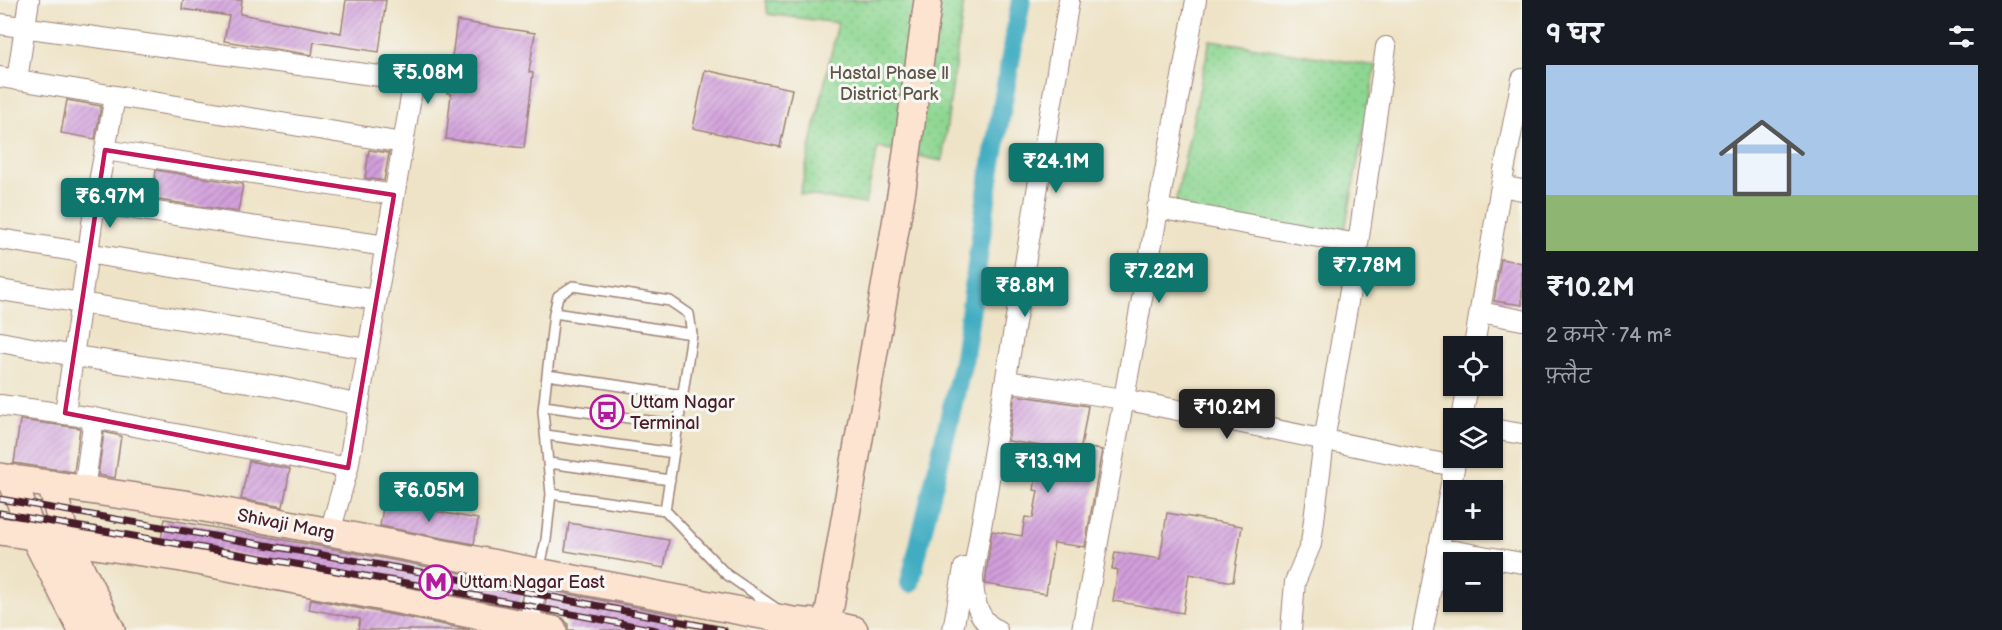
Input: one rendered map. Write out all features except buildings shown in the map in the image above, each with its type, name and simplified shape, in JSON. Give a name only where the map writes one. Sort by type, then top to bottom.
[{"type":"main road","points":[[827,624],[902,189],[928,0]]},
{"type":"main road","points":[[5,477],[82,630]]},
{"type":"main road","name":"Shivaji Marg","points":[[5,477],[184,504],[793,621],[827,624],[855,630]]},
{"type":"main road","points":[[51,484],[66,539],[111,630]]},
{"type":"main road","points":[[0,531],[182,558],[536,628]]},
{"type":"street","points":[[29,0],[25,28],[8,79],[403,143]]},
{"type":"street","points":[[953,630],[1059,0]]},
{"type":"street","points":[[997,630],[987,624],[976,606],[973,594],[973,575],[1069,0]]},
{"type":"street","points":[[1082,630],[1196,0]]},
{"type":"street","points":[[0,24],[409,80],[412,91],[348,468],[330,532]]},
{"type":"street","points":[[1290,630],[1295,582],[1311,544],[1324,441],[1358,244],[1386,47]]},
{"type":"street","points":[[1476,336],[1501,186],[1522,80]]},
{"type":"street","points":[[65,413],[87,253],[115,97]]},
{"type":"street","points":[[105,150],[394,195]]},
{"type":"street","points":[[1501,186],[1522,190]]},
{"type":"street","points":[[95,203],[386,246]]},
{"type":"street","points":[[1157,208],[1358,244]]},
{"type":"street","points":[[0,239],[376,300]]},
{"type":"street","points":[[0,290],[368,349]]},
{"type":"street","points":[[1480,312],[1522,321]]},
{"type":"street","points":[[0,342],[74,356],[276,386],[359,405]]},
{"type":"street","points":[[1006,381],[1123,399],[1324,441],[1443,460]]},
{"type":"street","points":[[0,405],[94,418],[348,468]]},
{"type":"street","points":[[84,490],[94,418]]},
{"type":"street","points":[[1503,431],[1522,434]]},
{"type":"street","points":[[1423,630],[1454,468]]},
{"type":"street","points":[[1438,548],[1522,563]]},
{"type":"street","points":[[536,628],[539,572]]},
{"type":"lane","points":[[539,572],[546,540],[551,494],[544,406],[554,313],[558,296],[573,286],[670,301],[689,314],[692,334],[665,510]]},
{"type":"lane","points":[[554,313],[692,334]]},
{"type":"lane","points":[[547,375],[683,395]]},
{"type":"lane","points":[[544,406],[678,425]]},
{"type":"lane","points":[[546,435],[674,453]]},
{"type":"lane","points":[[549,463],[670,480]]},
{"type":"lane","points":[[551,494],[665,510],[726,574],[793,621]]},
{"type":"highlighted area","points":[[105,150],[394,195],[348,468],[65,413]]},
{"type":"green space","name":"Hastal Phase || District Park","points":[[765,0],[964,0],[942,161],[878,147],[865,204],[800,194],[838,23],[768,14]]},
{"type":"green space","points":[[1210,40],[1376,66],[1342,245],[1174,209]]},
{"type":"waterway","points":[[910,583],[964,357],[988,186],[1021,0]]},
{"type":"railway","points":[[0,499],[438,575],[724,630]]},
{"type":"railway","points":[[0,513],[435,588],[656,630]]},
{"type":"place","name":"Uttam Nagar Terminal","points":[[607,412]]},
{"type":"place","name":"Uttam Nagar East","points":[[436,582]]}]
